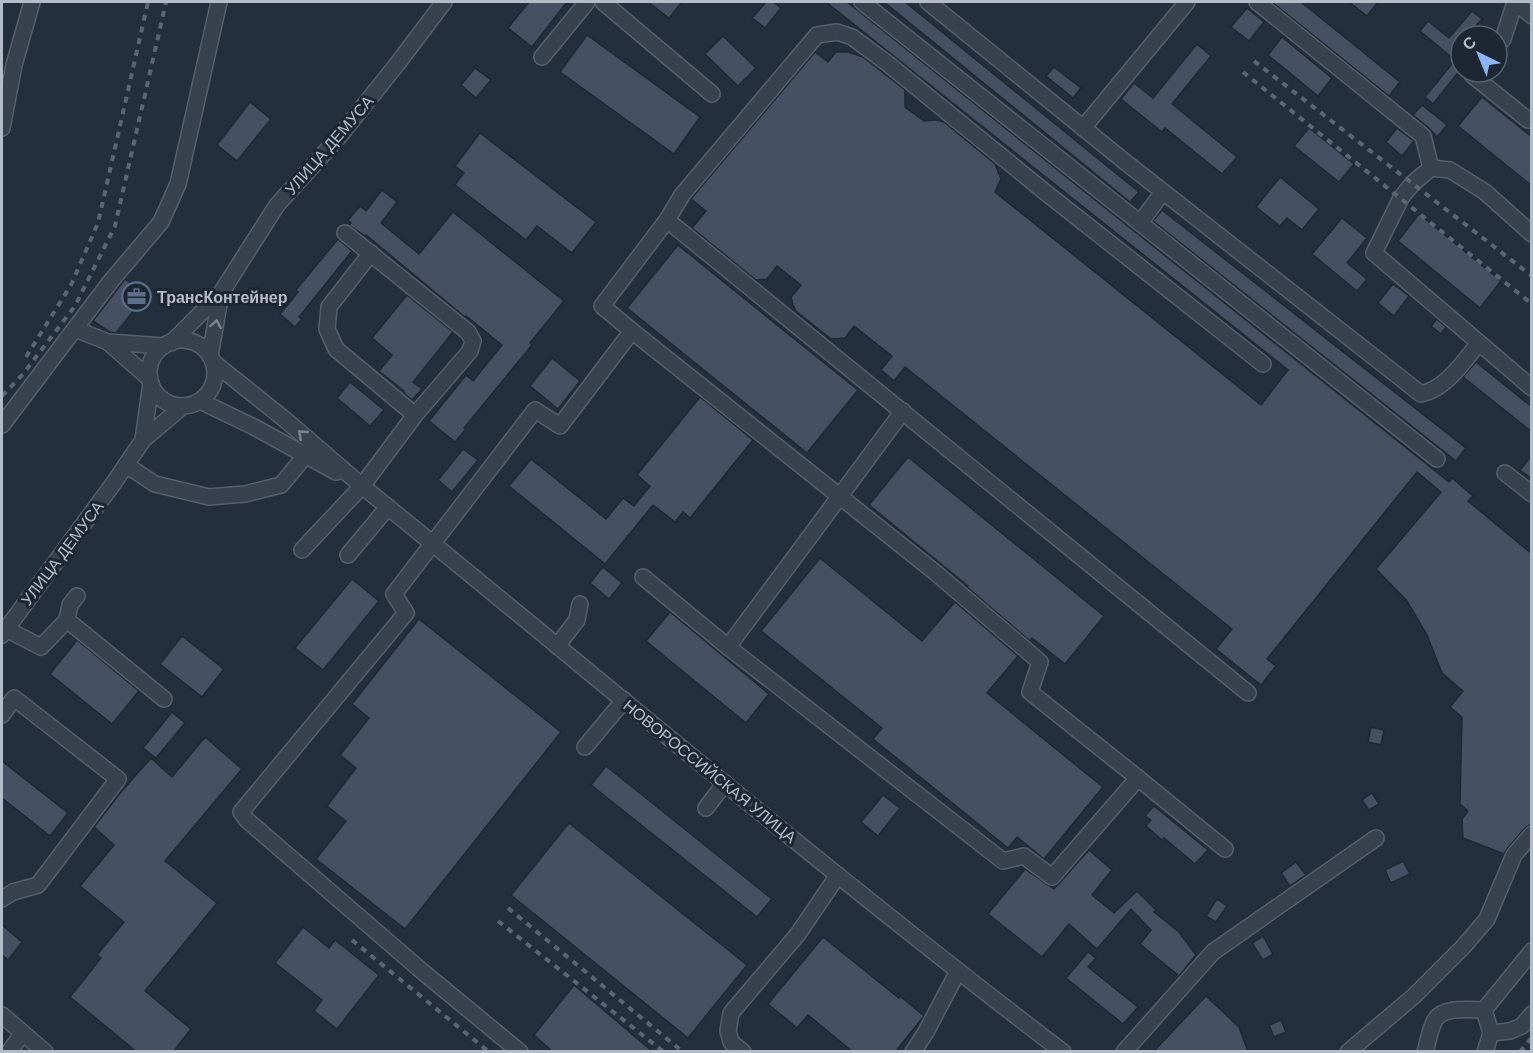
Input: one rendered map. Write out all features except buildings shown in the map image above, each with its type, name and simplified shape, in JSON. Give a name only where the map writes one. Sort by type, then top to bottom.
[{"type":"street","points":[[2,128],[14,65],[32,2]]},
{"type":"street","points":[[2,425],[111,281],[161,222],[178,184],[219,2]]},
{"type":"street","name":"УЛИЦА ДЕМУСА","points":[[221,293],[277,205],[338,138],[444,2]]},
{"type":"street","points":[[542,57],[587,2]]},
{"type":"street","points":[[603,2],[712,94]]},
{"type":"street","points":[[862,2],[1437,459]]},
{"type":"street","points":[[928,2],[1163,192],[1421,394],[1432,392],[1442,385],[1479,343]]},
{"type":"street","points":[[1083,128],[1188,2]]},
{"type":"street","points":[[1257,2],[1423,136],[1431,168]]},
{"type":"street","points":[[1508,24],[1515,2],[1532,16]]},
{"type":"street","points":[[1225,849],[1030,692],[1040,662],[936,573],[602,306],[667,220],[682,195],[817,35],[837,32],[852,37],[887,63],[1054,199],[1263,364]]},
{"type":"street","points":[[1483,84],[1528,120]]},
{"type":"street","points":[[1532,234],[1485,192],[1449,170],[1431,168],[1412,184],[1401,198],[1374,253],[1532,388]]},
{"type":"street","points":[[1140,223],[1163,192]]},
{"type":"street","points":[[667,220],[1248,693]]},
{"type":"street","points":[[302,550],[362,486],[415,415],[470,351],[473,341],[468,332],[345,233]]},
{"type":"street","points":[[370,253],[329,307],[327,329],[336,349],[415,415]]},
{"type":"street","points":[[108,342],[150,381],[155,392],[165,402],[183,406],[194,404],[210,391],[213,384],[215,370],[212,359],[221,293]]},
{"type":"street","points":[[143,440],[151,364],[154,357],[221,293]]},
{"type":"street","points":[[75,329],[108,342],[167,344],[185,341],[199,345],[212,359],[362,486]]},
{"type":"street","points":[[520,1052],[388,942],[247,820],[241,812],[406,613],[394,594],[535,410],[560,426],[632,331]]},
{"type":"street","points":[[200,401],[254,427],[362,486]]},
{"type":"street","points":[[143,440],[183,406]]},
{"type":"street","points":[[728,646],[903,411]]},
{"type":"street","name":"УЛИЦА ДЕМУСА","points":[[4,632],[143,440]]},
{"type":"street","points":[[126,465],[155,484],[209,497],[245,494],[281,486],[306,455]]},
{"type":"street","points":[[1505,472],[1532,494]]},
{"type":"street","name":"НОВОРОССИЙСКАЯ УЛИЦА","points":[[362,486],[724,783],[958,971],[1063,1052]]},
{"type":"street","points":[[348,555],[388,507]]},
{"type":"street","points":[[643,577],[1003,861],[1024,856],[1052,877],[1138,778]]},
{"type":"street","points":[[4,632],[41,647],[67,620],[70,605],[77,596]]},
{"type":"street","points":[[557,646],[577,620],[580,604]]},
{"type":"street","points":[[67,620],[164,699]]},
{"type":"street","points":[[2,715],[14,698],[118,779],[38,885],[13,892],[2,899]]},
{"type":"street","points":[[585,747],[624,700]]},
{"type":"street","points":[[706,808],[724,783]]},
{"type":"street","points":[[1348,1052],[1414,996],[1464,946],[1487,919],[1514,855],[1532,834]]},
{"type":"street","points":[[1124,1052],[1213,952],[1376,838]]},
{"type":"street","points":[[743,1052],[730,1042],[728,1031],[731,1012],[798,934],[838,875]]},
{"type":"street","points":[[1484,1010],[1532,951]]},
{"type":"street","points":[[913,1052],[958,971]]},
{"type":"street","points":[[1425,1052],[1435,1020],[1440,1013],[1459,1009],[1484,1010]]},
{"type":"street","points":[[1484,1010],[1491,1033],[1485,1052]]},
{"type":"street","points":[[1491,1033],[1510,1031],[1522,1026],[1532,1014]]},
{"type":"street","points":[[2,1015],[45,1052]]},
{"type":"street","points":[[9,1052],[23,1033]]},
{"type":"railway","points":[[26,357],[71,285],[98,223],[148,2]]},
{"type":"railway","points":[[2,396],[23,374],[75,306],[115,226],[166,2]]},
{"type":"railway","points":[[1254,61],[1532,276]]},
{"type":"railway","points":[[1243,72],[1532,304]]},
{"type":"railway","points":[[508,908],[683,1052]]},
{"type":"railway","points":[[498,921],[664,1052]]},
{"type":"railway","points":[[352,940],[489,1052]]},
{"type":"railway","points":[[1520,1052],[1532,1037]]},
{"type":"place","name":"ТрансКонтейнер","points":[[136,297]]}]
